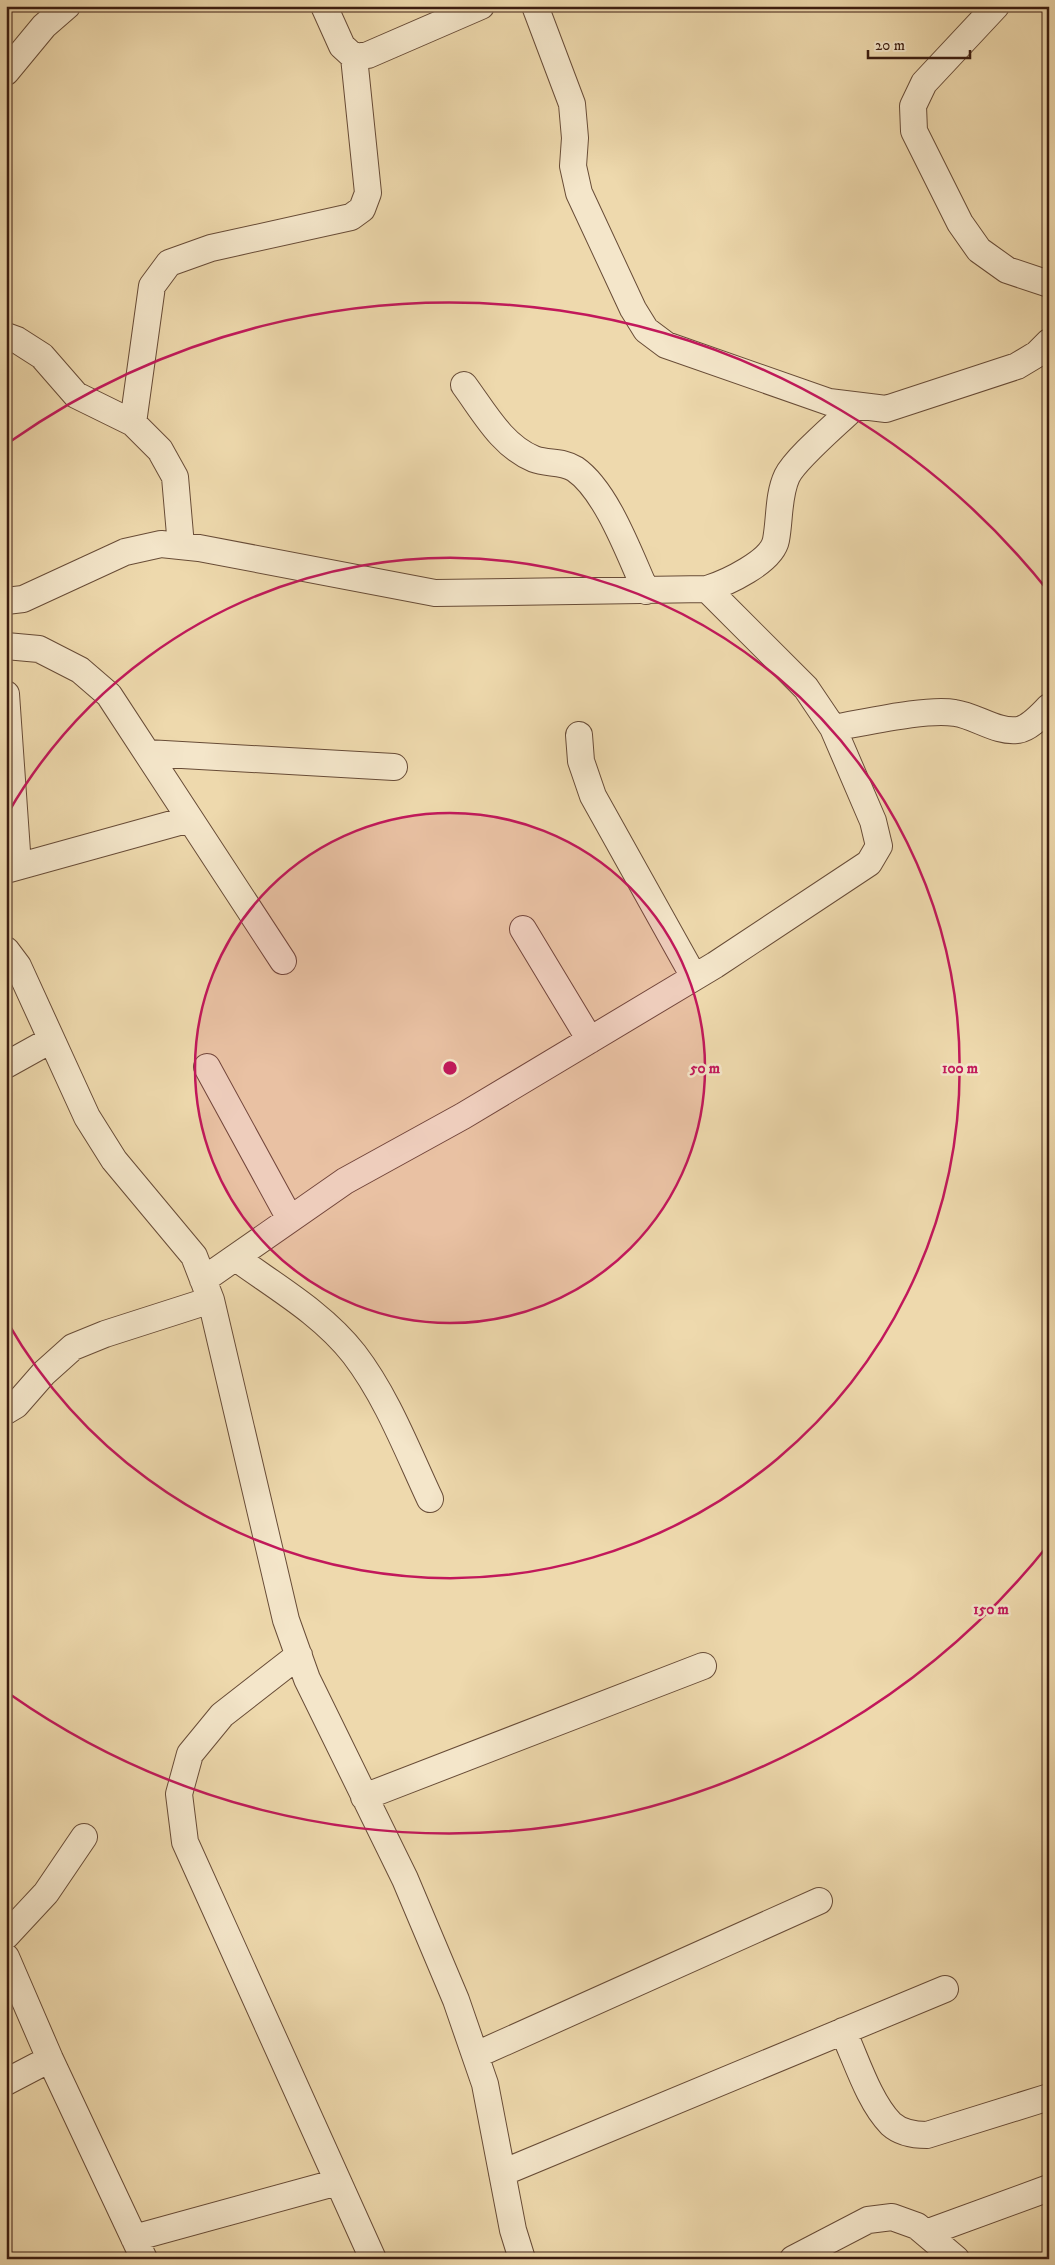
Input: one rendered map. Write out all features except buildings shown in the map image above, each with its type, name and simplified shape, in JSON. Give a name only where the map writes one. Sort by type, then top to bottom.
[{"type":"street","points":[[6,72],[44,26],[67,6]]},
{"type":"street","points":[[324,6],[342,46],[354,56],[368,55],[481,6]]},
{"type":"street","points":[[535,6],[572,104],[575,138],[572,166],[579,192],[633,308],[646,330],[666,345],[829,402],[854,407],[886,409],[1017,366],[1037,354],[1049,342]]},
{"type":"street","points":[[996,6],[924,82],[913,106],[914,132],[960,223],[979,250],[1007,270],[1049,284]]},
{"type":"street","points":[[133,422],[152,286],[170,263],[211,248],[351,217],[362,209],[368,193],[354,56]]},
{"type":"street","points":[[6,336],[17,340],[42,356],[76,395],[133,422],[160,450],[175,477],[181,546]]},
{"type":"street","points":[[464,385],[500,434],[518,452],[537,460],[559,463],[574,468],[593,488],[616,524],[646,591]]},
{"type":"street","points":[[6,601],[23,598],[125,552],[161,544],[181,546],[435,593],[707,589],[728,582],[759,562],[776,543],[783,491],[788,475],[798,462],[854,407]]},
{"type":"street","points":[[6,1411],[16,1405],[44,1373],[73,1348],[207,1290],[236,1258],[353,1176],[463,1116],[694,977],[869,863],[879,846],[873,820],[833,728],[806,688],[707,589]]},
{"type":"street","points":[[6,646],[39,648],[80,670],[109,695],[283,962]]},
{"type":"street","points":[[6,694],[12,868],[190,819]]},
{"type":"street","points":[[833,728],[925,713],[955,712],[1005,729],[1020,730],[1038,719],[1049,707]]},
{"type":"street","points":[[579,734],[581,761],[593,796],[694,977]]},
{"type":"street","points":[[146,753],[394,767]]},
{"type":"street","points":[[523,929],[590,1040]]},
{"type":"street","points":[[6,950],[18,966],[87,1116],[114,1160],[194,1256],[207,1290],[286,1620],[307,1679],[404,1879],[439,1956],[476,2055],[485,2084],[513,2230],[522,2259]]},
{"type":"street","points":[[6,1065],[51,1040]]},
{"type":"street","points":[[207,1067],[290,1220]]},
{"type":"street","points":[[236,1258],[324,1321],[354,1353],[378,1390],[430,1499]]},
{"type":"street","points":[[299,1655],[222,1716],[190,1754],[179,1794],[185,1842],[372,2259]]},
{"type":"street","points":[[364,1797],[703,1666]]},
{"type":"street","points":[[6,1936],[46,1893],[84,1837]]},
{"type":"street","points":[[476,2055],[819,1901]]},
{"type":"street","points":[[6,1957],[50,2059],[139,2248],[338,2182]]},
{"type":"street","points":[[502,2174],[945,1989]]},
{"type":"street","points":[[843,2031],[877,2106],[892,2125],[909,2134],[927,2136],[1049,2097]]},
{"type":"street","points":[[6,2082],[50,2059]]},
{"type":"street","points":[[926,2233],[1049,2188]]},
{"type":"street","points":[[793,2259],[868,2220],[892,2216],[918,2226],[956,2259]]}]
